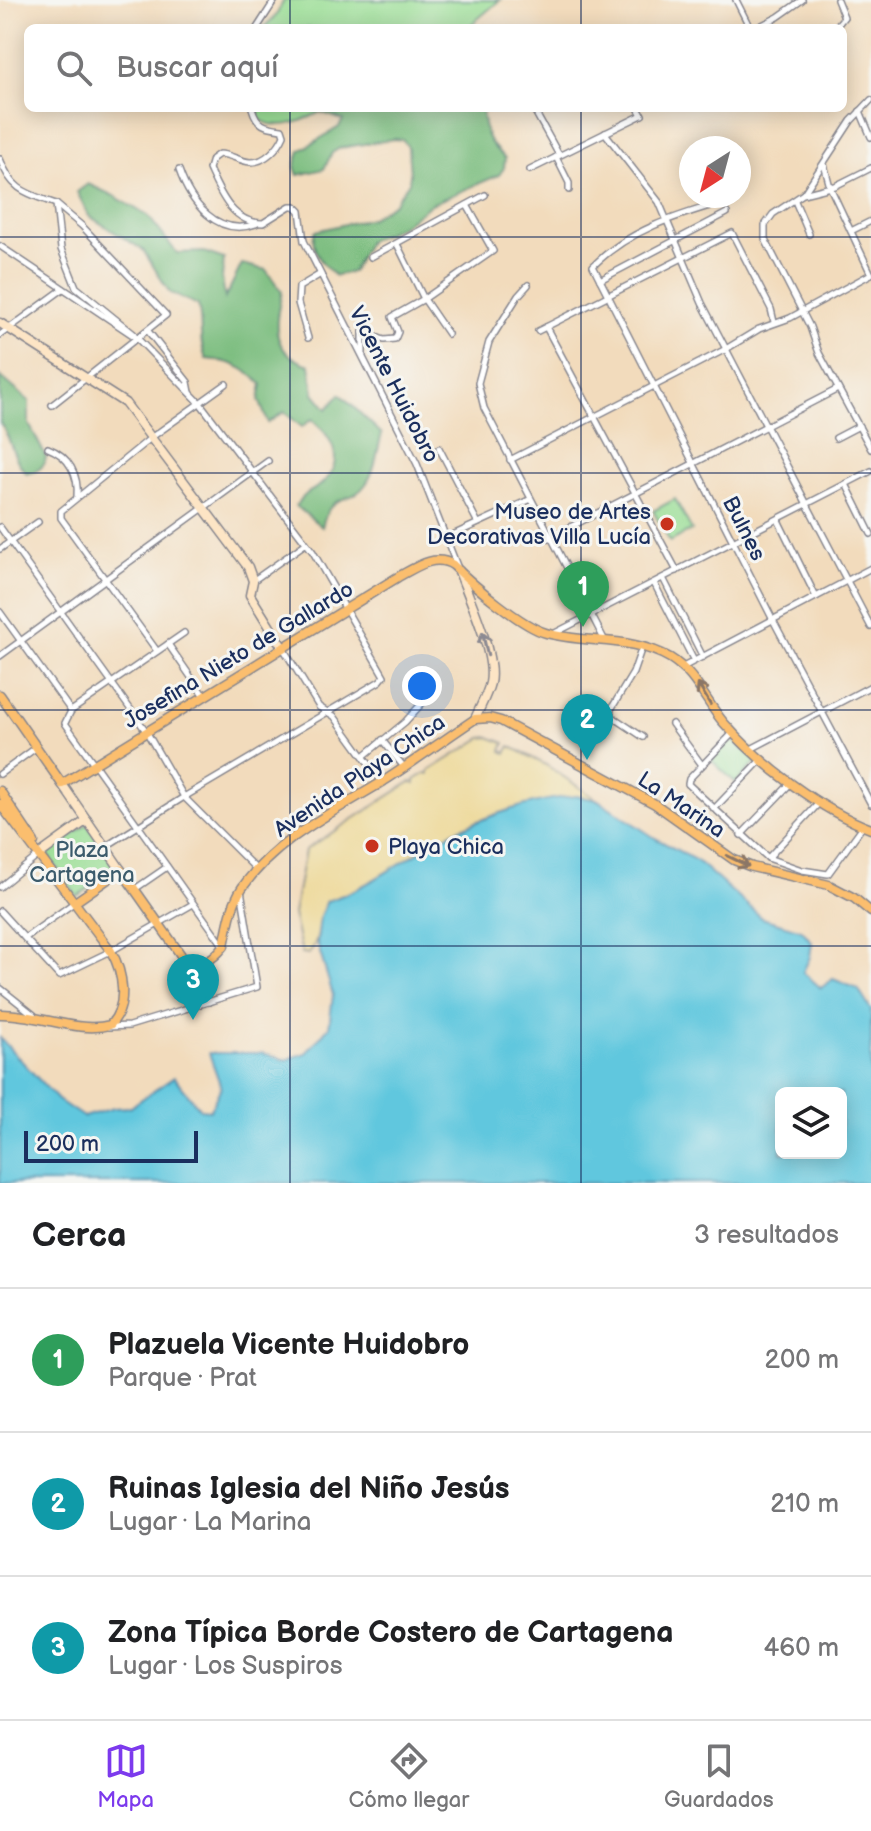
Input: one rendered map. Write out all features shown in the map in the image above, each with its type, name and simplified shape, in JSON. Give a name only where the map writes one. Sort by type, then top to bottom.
[{"type":"main road","name":"Josefina Nieto de Gallardo","points":[[62,784],[398,577],[436,559],[449,562],[459,570]]},
{"type":"main road","points":[[459,570],[523,622],[553,634],[642,647],[662,653],[683,667],[733,733],[751,749],[820,802],[867,828]]},
{"type":"main road","points":[[0,695],[62,784]]},
{"type":"main road","name":"Avenida Playa Chica","points":[[224,946],[229,919],[241,890],[257,870],[297,834],[404,768],[475,719]]},
{"type":"main road","name":"La Marina","points":[[475,719],[501,721],[639,794],[740,863],[829,885],[854,898],[871,912]]},
{"type":"main road","points":[[0,791],[40,854]]},
{"type":"main road","points":[[0,804],[111,951],[120,968],[122,986],[115,1019],[103,1027],[0,1014]]},
{"type":"main road","points":[[75,902],[121,870],[183,958],[194,965],[207,961],[224,946]]},
{"type":"street","points":[[260,24],[275,0]]},
{"type":"street","points":[[736,0],[748,24]]},
{"type":"street","points":[[764,24],[802,0]]},
{"type":"street","points":[[837,0],[844,17],[838,24]]},
{"type":"street","points":[[871,100],[860,111],[803,194],[773,214],[765,225],[765,239],[819,353],[871,449]]},
{"type":"street","points":[[860,111],[871,137]]},
{"type":"street","points":[[254,112],[264,127],[282,129],[282,141],[256,162],[225,154],[214,157],[209,166],[219,191],[235,212],[259,223]]},
{"type":"street","points":[[535,112],[558,156],[569,190]]},
{"type":"street","points":[[530,170],[642,115],[640,112]]},
{"type":"street","points":[[605,133],[659,202],[726,349],[871,627]]},
{"type":"street","points":[[0,159],[13,183],[23,192],[56,204],[82,226],[166,315],[52,405]]},
{"type":"street","points":[[510,460],[871,274],[830,187],[824,164]]},
{"type":"street","points":[[803,194],[830,187],[871,168]]},
{"type":"street","points":[[179,170],[197,207],[218,222],[238,228],[259,223]]},
{"type":"street","points":[[371,257],[485,195]]},
{"type":"street","points":[[795,201],[809,234]]},
{"type":"street","points":[[56,204],[61,249],[76,287],[131,329],[200,403],[313,552],[384,676],[105,847]]},
{"type":"street","points":[[363,356],[363,332],[384,340],[395,339],[398,332],[392,317],[424,299],[493,251],[467,205]]},
{"type":"street","name":"Vicente Huidobro","points":[[259,223],[271,220],[290,206],[299,208],[304,241],[319,275],[417,464],[482,632],[491,672],[475,719]]},
{"type":"street","points":[[667,219],[703,208]]},
{"type":"street","points":[[600,280],[727,213]]},
{"type":"street","name":"Bulnes","points":[[667,219],[644,229],[605,254],[593,266],[773,620],[871,804]]},
{"type":"street","points":[[851,231],[871,221]]},
{"type":"street","points":[[538,331],[732,233],[771,309],[774,322]]},
{"type":"street","points":[[397,244],[424,299],[448,334]]},
{"type":"street","points":[[0,246],[137,338]]},
{"type":"street","points":[[308,338],[298,303],[299,287],[319,275]]},
{"type":"street","points":[[528,285],[489,342],[478,383],[484,408],[529,500],[605,641]]},
{"type":"street","points":[[0,335],[63,289]]},
{"type":"street","points":[[0,323],[125,403],[248,567],[253,581],[250,595],[319,707],[334,716],[382,782]]},
{"type":"street","points":[[546,327],[677,571]]},
{"type":"street","points":[[148,331],[188,382],[190,394]]},
{"type":"street","points":[[157,651],[61,518],[61,511],[152,437],[226,384]]},
{"type":"street","points":[[549,538],[838,389]]},
{"type":"street","points":[[836,438],[859,426]]},
{"type":"street","points":[[48,448],[69,465],[77,483],[77,498]]},
{"type":"street","points":[[439,448],[478,523]]},
{"type":"street","points":[[0,656],[268,461]]},
{"type":"street","points":[[553,634],[871,471]]},
{"type":"street","points":[[846,484],[871,534]]},
{"type":"street","points":[[444,539],[529,500]]},
{"type":"street","points":[[778,520],[816,597]]},
{"type":"street","points":[[0,549],[38,522]]},
{"type":"street","points":[[0,527],[146,731],[184,797],[257,870]]},
{"type":"street","points":[[253,581],[305,544]]},
{"type":"street","points":[[683,667],[871,568]]},
{"type":"street","points":[[663,578],[703,657]]},
{"type":"street","points":[[654,583],[694,661]]},
{"type":"street","points":[[0,612],[71,711]]},
{"type":"street","points":[[184,633],[71,711],[66,726],[224,946]]},
{"type":"street","points":[[168,644],[204,696]]},
{"type":"street","points":[[642,647],[633,673],[610,711],[613,717],[643,737]]},
{"type":"street","points":[[751,749],[871,686]]},
{"type":"street","points":[[365,755],[405,722],[433,691]]},
{"type":"street","points":[[672,724],[702,765]]},
{"type":"street","points":[[733,733],[689,779],[688,784],[768,858],[802,870],[828,874],[867,828]]},
{"type":"street","points":[[382,740],[404,768]]},
{"type":"street","points":[[0,774],[37,747]]},
{"type":"street","points":[[714,809],[763,758]]},
{"type":"street","points":[[741,835],[792,782]]},
{"type":"street","points":[[62,784],[121,870]]},
{"type":"street","points":[[768,858],[820,802]]},
{"type":"street","points":[[0,887],[87,820]]},
{"type":"street","points":[[135,890],[167,867]]},
{"type":"street","points":[[103,1027],[129,1026],[257,987],[241,890]]},
{"type":"street","points":[[25,938],[75,902]]},
{"type":"street","points":[[0,911],[59,976],[111,951],[193,904]]},
{"type":"street","points":[[194,965],[209,1002]]},
{"type":"street","points":[[0,988],[34,1016]]},
{"type":"green space","points":[[284,0],[500,0],[472,24],[267,24],[276,16]]},
{"type":"green space","points":[[258,112],[320,112],[285,125],[259,119]]},
{"type":"green space","points":[[320,112],[482,112],[487,136],[505,158],[504,168],[499,175],[431,204],[402,226],[368,241],[352,272],[335,276],[315,250],[315,231],[371,218],[394,203],[409,182],[410,174],[408,147],[403,140],[394,139],[340,148],[332,153],[324,169],[298,175],[295,167],[300,151],[339,127],[343,120]]},
{"type":"green space","points":[[88,184],[148,216],[177,253],[204,252],[224,259],[222,278],[225,298],[242,264],[266,270],[282,292],[277,316],[281,346],[297,360],[310,365],[314,393],[327,409],[340,394],[382,434],[366,484],[354,495],[330,507],[322,527],[296,506],[331,473],[335,456],[325,432],[312,419],[302,427],[284,412],[268,423],[259,400],[262,384],[237,366],[206,359],[198,305],[170,293],[143,250],[89,216],[77,192]]},
{"type":"green space","points":[[0,376],[29,401],[29,424],[46,457],[42,466],[34,471],[27,473],[22,468],[0,423]]},
{"type":"green space","points":[[675,499],[692,530],[670,542],[653,511]]},
{"type":"green space","points":[[731,738],[757,761],[736,783],[711,760]]},
{"type":"green space","name":"Plaza Cartagena","points":[[87,824],[117,869],[77,896],[47,854]]},
{"type":"sand","name":"Playa Chica","points":[[489,737],[505,743],[502,751],[506,753],[510,746],[546,765],[598,800],[575,797],[546,801],[497,814],[457,830],[361,887],[327,901],[313,948],[309,954],[302,953],[293,914],[305,850],[411,782],[415,784],[415,780],[482,738]]},
{"type":"water","points":[[577,796],[598,800],[655,838],[697,861],[762,918],[802,930],[812,942],[803,972],[821,988],[833,979],[858,989],[871,1010],[871,1183],[0,1183],[0,1038],[58,1100],[83,1117],[130,1107],[174,1077],[200,1109],[210,1110],[221,1087],[209,1053],[262,1053],[286,1060],[306,1053],[329,1027],[333,995],[317,943],[320,916],[327,901],[361,887],[441,838],[516,808]]},
{"type":"place","name":"Museo de Artes Decorativas Villa Lucía","points":[[667,524]]},
{"type":"place","name":"Plazuela Vicente Huidobro","points":[[583,627]]},
{"type":"place","name":"Ruinas Iglesia del Niño Jesús","points":[[587,760]]},
{"type":"place","name":"Playa Chica","points":[[372,846]]},
{"type":"place","name":"Zona Típica Borde Costero de Cartagena","points":[[193,1020]]}]
